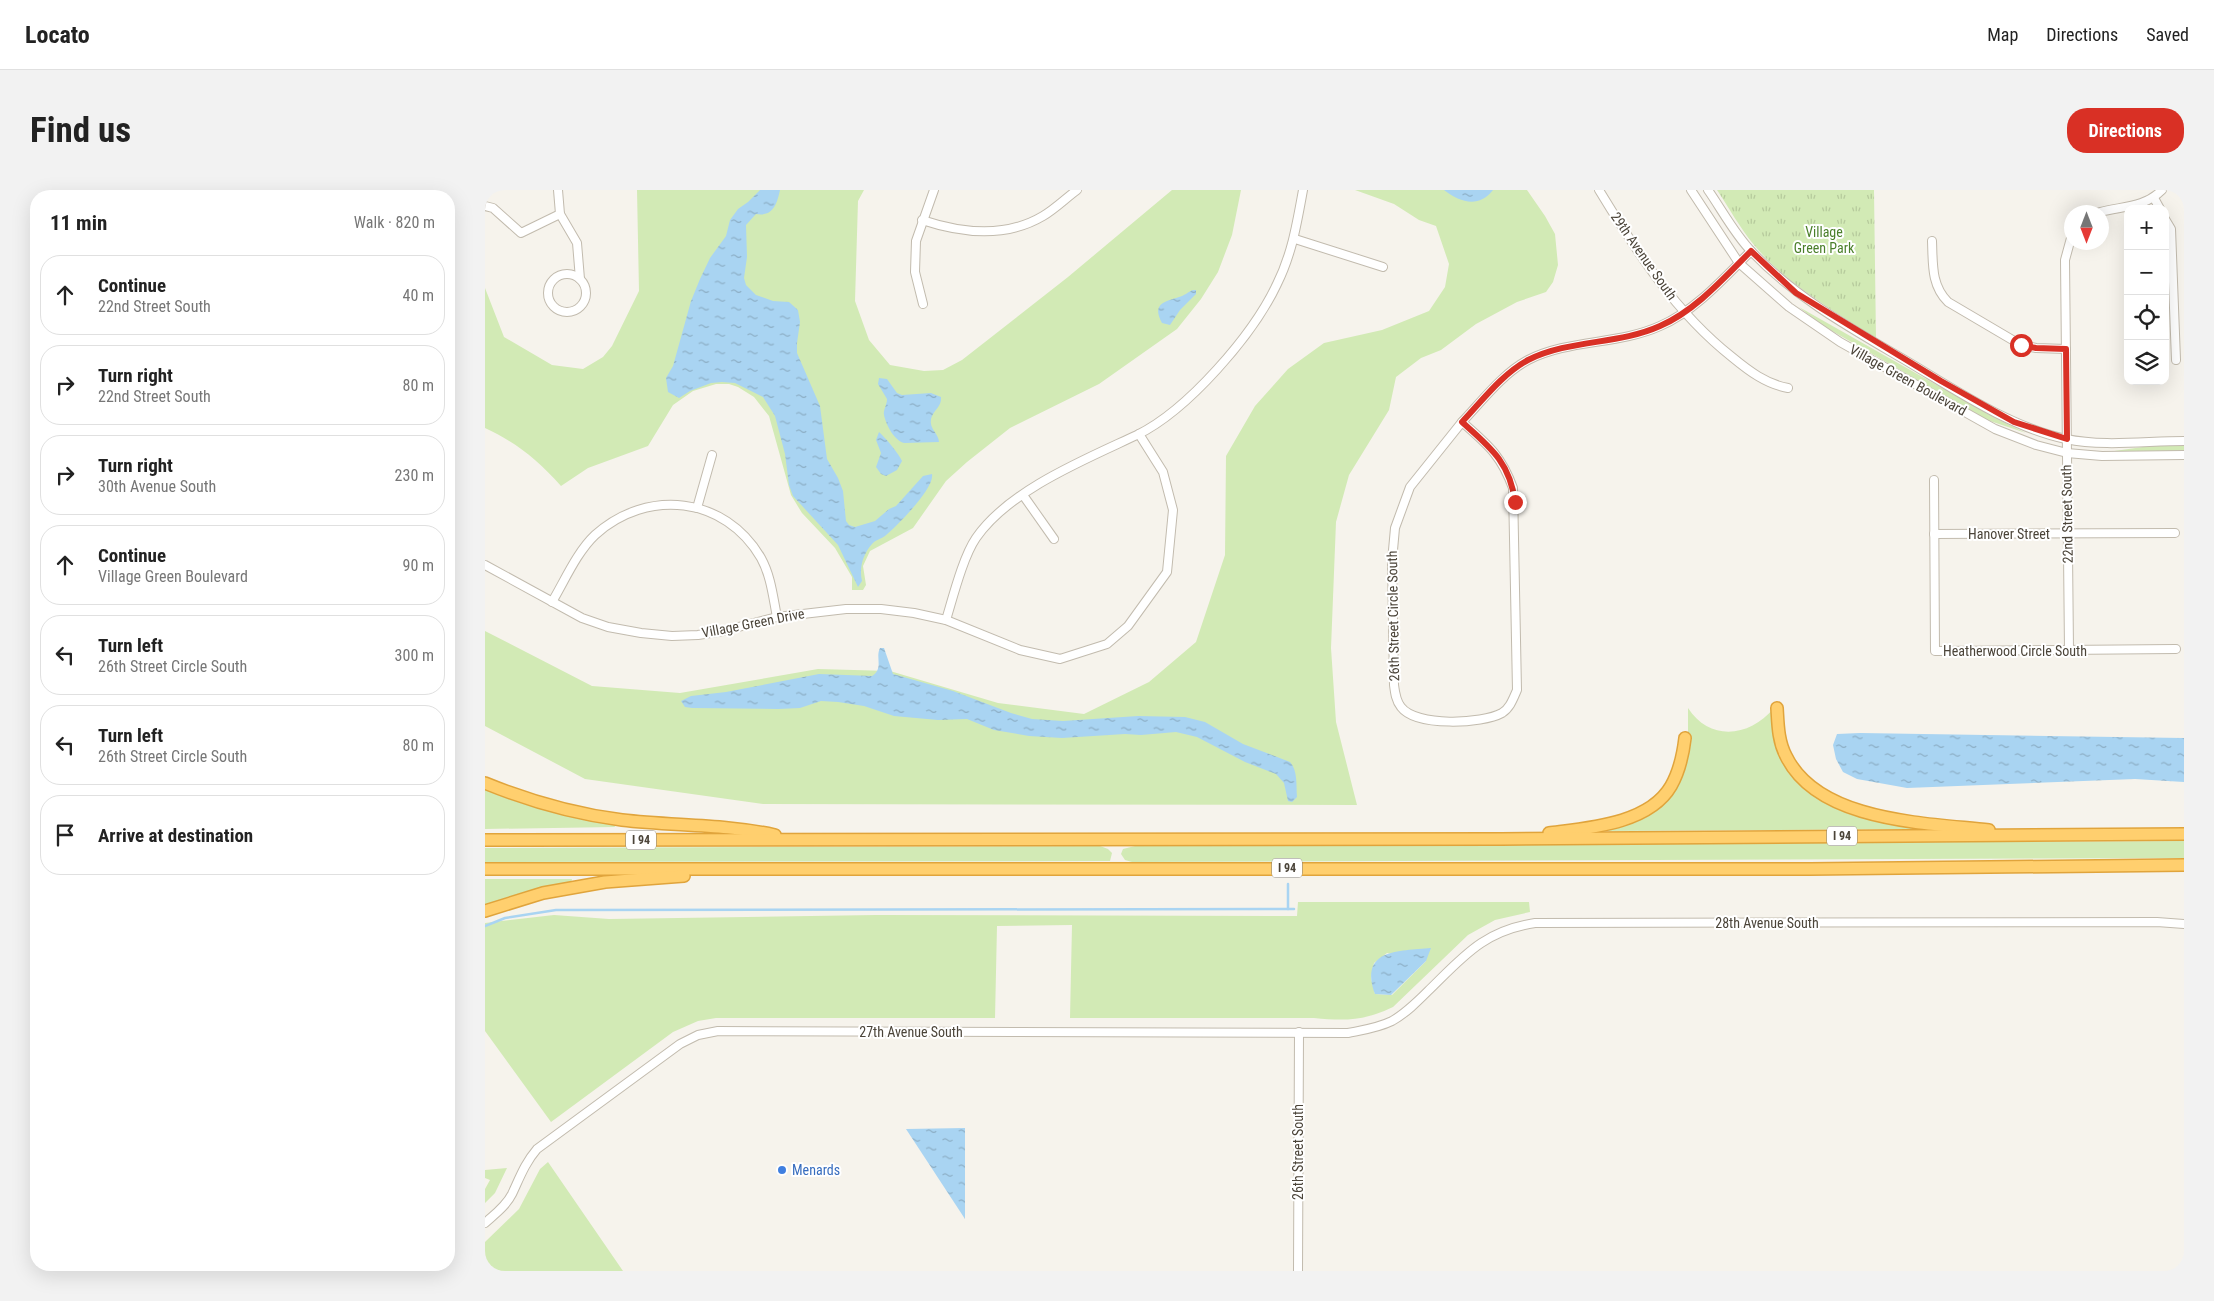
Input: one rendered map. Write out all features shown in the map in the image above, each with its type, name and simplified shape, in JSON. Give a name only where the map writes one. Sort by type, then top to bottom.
[{"type":"highway","points":[[1777,708],[1779,736],[1786,756],[1805,784],[1843,804],[1887,818],[2038,836]]},
{"type":"highway","points":[[1501,839],[1613,824],[1651,808],[1671,787],[1682,761],[1685,738]]},
{"type":"highway","points":[[485,783],[537,802],[578,812],[622,820],[745,828],[796,840]]},
{"type":"highway","name":"I 94","points":[[485,840],[1501,839],[2184,834]]},
{"type":"highway","name":"I 94","points":[[485,869],[1809,869],[2184,865]]},
{"type":"highway","points":[[485,911],[543,893],[605,882],[767,869]]},
{"type":"street","points":[[557,190],[560,214],[577,243],[579,279],[586,289],[584,301],[576,310],[564,311],[553,305],[549,294],[552,282],[562,275],[574,276],[579,279]]},
{"type":"street","points":[[923,304],[915,272],[916,241],[934,190]]},
{"type":"street","points":[[922,220],[950,229],[978,232],[1000,230],[1024,224],[1043,216],[1077,190]]},
{"type":"street","points":[[946,620],[956,586],[975,539],[991,520],[1023,495],[1067,468],[1139,434],[1184,402],[1216,371],[1256,320],[1277,285],[1295,239],[1303,190]]},
{"type":"street","name":"29th Avenue South","points":[[1599,190],[1636,250],[1663,288],[1700,329],[1749,371],[1771,384],[1788,388]]},
{"type":"street","name":"Village Green Boulevard","points":[[1691,190],[1739,263],[1789,307],[1840,342],[1995,429],[2035,445],[2067,453],[2102,456],[2184,455]]},
{"type":"street","points":[[1708,190],[1751,251],[1796,293],[1941,381],[2014,422],[2067,439],[2090,441],[2184,441]]},
{"type":"street","points":[[2109,211],[2133,207],[2154,198],[2162,190]]},
{"type":"street","points":[[2154,198],[2158,205]]},
{"type":"street","points":[[485,206],[493,208],[521,234],[560,214]]},
{"type":"street","points":[[2169,226],[2171,229],[2176,360]]},
{"type":"street","points":[[1295,239],[1383,267]]},
{"type":"street","points":[[1932,242],[1933,271],[1936,284],[1941,295],[1948,302],[2021,345],[2036,348],[2066,349]]},
{"type":"street","name":"22nd Street South","points":[[2068,250],[2065,260],[2069,650]]},
{"type":"street","name":"26th Street Circle South","points":[[1462,422],[1496,453],[1507,470],[1513,488],[1515,502],[1517,690],[1511,703],[1504,711],[1495,716],[1482,720],[1425,720],[1411,716],[1401,708],[1396,700],[1394,685],[1393,542],[1401,508],[1410,488],[1462,422],[1507,374],[1527,360],[1567,347],[1642,334],[1662,326],[1685,312],[1751,251]]},
{"type":"street","name":"Village Green Drive","points":[[485,565],[582,618],[608,627],[641,633],[672,636],[698,635],[723,631],[777,617],[838,609],[881,609],[914,613],[946,620],[1020,650],[1060,658],[1107,644],[1128,626],[1167,572],[1173,510],[1163,472],[1139,434]]},
{"type":"street","points":[[697,508],[712,455]]},
{"type":"street","name":"Heatherwood Circle South","points":[[1934,480],[1935,651],[2176,650]]},
{"type":"street","points":[[1023,495],[1054,539]]},
{"type":"street","points":[[552,602],[593,537],[612,522],[631,511],[654,505],[677,505],[697,508],[716,515],[733,525],[750,542],[762,560],[771,584],[777,617]]},
{"type":"street","name":"Hanover Street","points":[[1934,534],[2175,533]]},
{"type":"street","name":"28th Avenue South","points":[[1408,1010],[1474,946],[1503,930],[1535,923],[2157,922],[2184,920]]},
{"type":"street","name":"28th Avenue South","points":[[2157,922],[2184,924]]},
{"type":"street","name":"27th Avenue South","points":[[485,1223],[501,1209],[511,1195],[518,1176],[537,1149],[680,1044],[698,1035],[718,1031],[1348,1033],[1375,1028],[1392,1021],[1408,1010]]},
{"type":"street","name":"26th Street South","points":[[1298,1271],[1299,1032]]},
{"type":"green space","points":[[637,190],[864,190],[858,201],[855,301],[869,340],[890,365],[924,371],[943,370],[962,360],[1068,277],[1172,190],[1241,190],[1232,235],[1218,272],[1201,299],[1177,329],[1099,384],[1010,428],[967,462],[946,481],[913,528],[870,551],[863,566],[866,585],[863,590],[852,590],[852,577],[835,548],[802,513],[791,495],[769,416],[754,397],[738,387],[729,384],[716,384],[693,391],[673,405],[648,446],[588,468],[561,486],[526,452],[485,428],[485,288],[504,337],[552,365],[583,369],[603,357],[612,346],[639,291]]},
{"type":"green space","points":[[1355,190],[1527,190],[1555,234],[1558,265],[1553,282],[1546,292],[1517,302],[1476,324],[1441,350],[1421,358],[1396,377],[1389,410],[1349,475],[1336,522],[1331,648],[1336,722],[1357,805],[763,804],[585,779],[485,726],[485,631],[592,686],[680,693],[818,669],[890,671],[998,703],[1084,714],[1149,682],[1196,642],[1225,555],[1226,456],[1255,406],[1288,369],[1324,343],[1382,330],[1429,311],[1445,287],[1449,264],[1436,226],[1419,220],[1394,204]]},
{"type":"green space","name":"Village Green Park","points":[[1717,190],[1874,190],[1876,339],[1812,296],[1767,259],[1744,232]]},
{"type":"green space","points":[[1799,307],[1995,418],[2026,433],[1987,420],[1820,324]]},
{"type":"green space","points":[[2150,446],[2184,446],[2184,451],[2107,452]]},
{"type":"green space","points":[[1688,708],[1697,719],[1707,726],[1719,731],[1730,732],[1754,725],[1774,708],[1778,750],[1784,765],[1793,778],[1805,789],[1834,807],[1865,819],[1910,824],[1925,829],[1603,831],[1645,818],[1660,806],[1688,748]]},
{"type":"green space","points":[[485,789],[532,806],[614,824],[615,827],[485,829]]},
{"type":"green space","points":[[2184,841],[2184,858],[1132,862],[1125,860],[1121,854],[1123,849],[1135,846]]},
{"type":"green space","points":[[1100,846],[1112,853],[1110,861],[485,862],[485,848]]},
{"type":"green space","points":[[485,879],[572,879],[571,883],[485,907]]},
{"type":"green space","points":[[1298,902],[1529,902],[1530,912],[1495,920],[1468,935],[1393,1007],[1373,1015],[1345,1020],[1314,1018],[1070,1018],[1072,925],[997,926],[995,1018],[716,1018],[698,1021],[673,1032],[551,1122],[485,1031],[485,923],[554,915],[609,919],[876,915],[1297,916]],"holes":[[[1387,953],[1426,961],[1392,995],[1375,994],[1371,978],[1374,963]]]},
{"type":"green space","points":[[548,1162],[623,1271],[485,1271],[485,1242],[519,1209],[540,1169]]},
{"type":"green space","points":[[507,1168],[495,1193],[485,1203],[485,1189],[490,1180],[485,1178],[485,1170]]},
{"type":"water","points":[[760,190],[780,190],[773,208],[767,213],[756,214],[746,225],[747,257],[744,278],[746,285],[756,295],[773,301],[789,302],[798,310],[800,322],[797,353],[820,406],[827,459],[843,491],[846,521],[849,525],[855,527],[875,521],[889,509],[896,506],[923,476],[932,474],[927,488],[914,507],[890,531],[875,541],[866,552],[862,561],[862,581],[858,587],[838,545],[793,496],[775,416],[763,397],[735,383],[722,382],[711,383],[690,391],[679,398],[668,392],[666,378],[673,366],[691,301],[700,279],[710,258],[726,236],[730,220],[738,209]]},
{"type":"water","points":[[1444,190],[1493,190],[1481,200],[1469,202],[1456,198]]},
{"type":"water","points":[[1196,290],[1196,294],[1180,310],[1170,325],[1162,323],[1158,312],[1161,305],[1168,300],[1183,296]]},
{"type":"water","points":[[879,378],[887,379],[897,393],[902,395],[931,393],[941,397],[940,403],[931,419],[939,442],[905,443],[894,436],[885,419],[884,413],[887,399],[878,384]]},
{"type":"water","points":[[879,432],[902,461],[897,470],[886,476],[881,474],[876,467],[881,453],[876,440]]},
{"type":"water","points":[[880,648],[884,648],[893,674],[953,691],[1032,719],[1063,721],[1138,716],[1185,717],[1205,722],[1243,744],[1290,762],[1295,774],[1297,797],[1292,802],[1288,801],[1284,783],[1276,774],[1245,762],[1197,737],[1176,732],[1062,738],[1029,736],[994,730],[967,719],[938,720],[894,716],[864,706],[838,702],[821,701],[800,708],[778,709],[692,708],[685,707],[681,701],[691,696],[726,692],[819,674],[872,676],[878,670]]},
{"type":"water","points":[[1837,734],[2184,738],[2184,782],[2135,779],[1907,788],[1857,779],[1843,772],[1836,759],[1833,745]]},
{"type":"water","points":[[1431,948],[1426,961],[1391,995],[1375,994],[1371,979],[1372,968],[1377,960],[1395,952]]},
{"type":"water","points":[[965,1128],[965,1219],[906,1129]]},
{"type":"waterway","points":[[1288,884],[1288,909]]},
{"type":"waterway","points":[[485,926],[505,918],[556,910],[1294,909]]},
{"type":"place","name":"Menards","points":[[782,1170]]},
{"type":"route","points":[[1515,502],[1507,470],[1496,453],[1462,422],[1507,374],[1527,360],[1547,352],[1620,339],[1642,334],[1662,326],[1685,312],[1751,251],[1796,293],[1833,317],[2014,422],[2067,439],[2066,349],[2036,348],[2021,345]]}]
